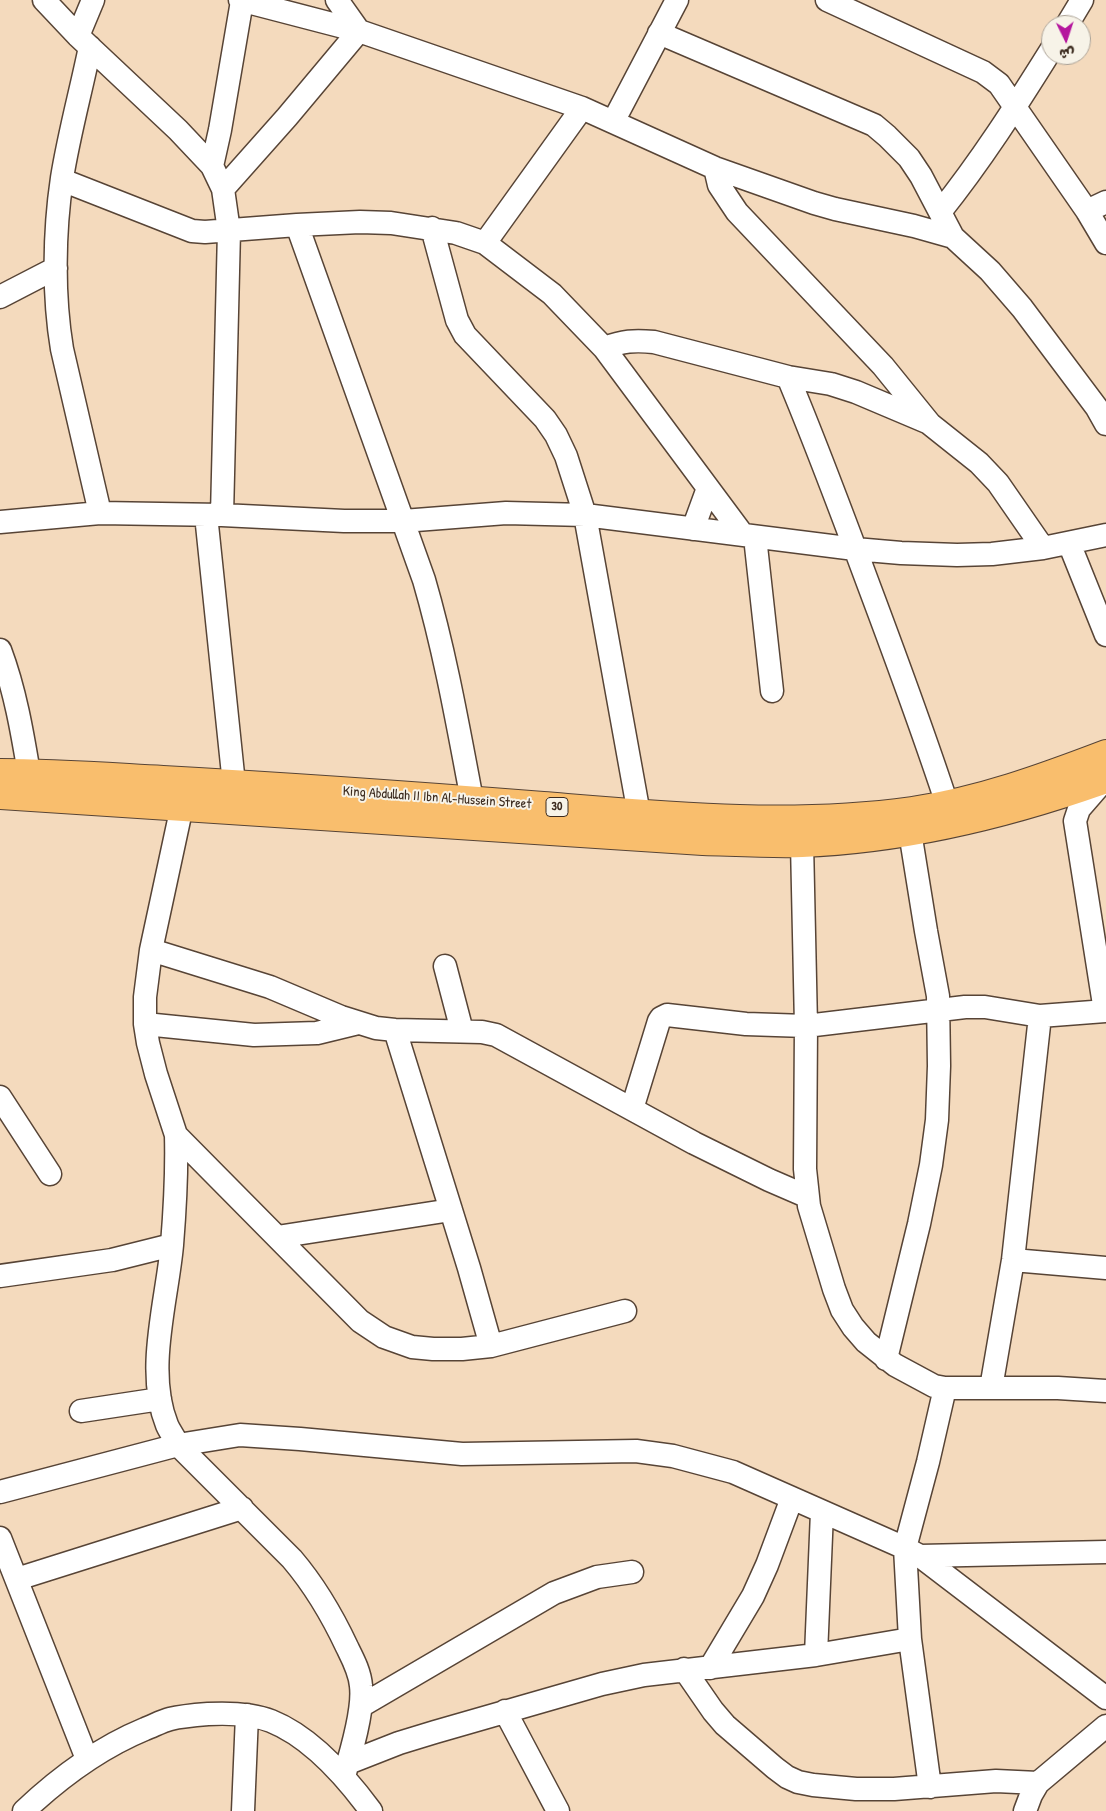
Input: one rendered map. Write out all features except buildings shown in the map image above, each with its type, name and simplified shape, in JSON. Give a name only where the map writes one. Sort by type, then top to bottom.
[{"type":"main road","name":"King Abdullah II Ibn Al-Hussein Street","points":[[0,795],[182,806],[529,817],[639,814],[748,820],[815,820],[916,810],[1024,785],[1106,771]]},
{"type":"main road","name":"King Abdullah II Ibn Al-Hussein Street","points":[[0,772],[234,784],[472,800],[529,817],[703,841],[802,843],[910,832],[1006,812],[1106,771]]},
{"type":"street","points":[[44,0],[84,41],[178,130],[212,166],[223,189],[229,231],[214,515],[234,784]]},
{"type":"street","points":[[94,0],[84,41],[74,117],[62,180],[56,268],[62,349],[100,513]]},
{"type":"street","points":[[212,166],[222,121],[241,0],[360,31],[582,108],[715,168],[835,209],[914,226],[952,237]]},
{"type":"street","points":[[337,0],[360,31]]},
{"type":"street","points":[[613,122],[677,0]]},
{"type":"street","points":[[827,0],[982,72],[1000,84],[1016,107],[1096,206],[1106,243]]},
{"type":"street","points":[[1073,15],[1082,0]]},
{"type":"street","points":[[223,189],[360,31]]},
{"type":"street","points":[[659,33],[874,125],[887,136],[909,158],[921,176],[952,237],[990,271],[1022,308],[1097,408],[1106,424]]},
{"type":"street","points":[[940,212],[1016,107],[1042,65]]},
{"type":"street","points":[[485,243],[582,108]]},
{"type":"street","points":[[715,168],[719,185],[736,212],[883,366],[930,424],[979,463],[998,483],[1042,548]]},
{"type":"street","points":[[62,180],[185,228],[205,232],[297,225],[375,222],[432,228],[456,233],[485,243],[552,294],[580,321],[604,348],[708,488],[749,536],[772,691]]},
{"type":"street","points":[[297,225],[424,580],[434,613],[452,694],[472,800]]},
{"type":"street","points":[[432,228],[457,320],[465,335],[545,419],[556,435],[566,456],[585,515],[639,814]]},
{"type":"street","points":[[0,297],[56,268]]},
{"type":"street","points":[[604,348],[622,341],[654,342],[788,377],[831,384],[856,392],[930,424]]},
{"type":"street","points":[[788,377],[810,429],[855,549],[923,732],[947,804]]},
{"type":"street","points":[[693,529],[708,488]]},
{"type":"street","points":[[0,522],[100,513],[214,515],[304,520],[403,521],[506,513],[585,515],[855,549],[957,555],[992,554],[1042,548],[1106,535]]},
{"type":"street","points":[[1069,544],[1106,635]]},
{"type":"street","points":[[0,650],[15,697],[29,773]]},
{"type":"street","points":[[632,1109],[659,1021],[664,1016],[671,1015],[746,1024],[806,1026],[939,1009],[985,1007],[1040,1016],[1106,1011],[1075,821],[1079,809],[1106,771]]},
{"type":"street","points":[[182,806],[151,950],[145,997],[145,1024],[148,1043],[176,1135],[177,1158],[172,1245],[159,1345],[157,1376],[160,1399],[167,1425],[178,1445],[292,1559],[324,1602],[356,1667],[361,1686],[361,1706],[346,1770]]},
{"type":"street","points":[[886,1359],[911,1260],[931,1165],[937,1120],[939,1009],[910,832]]},
{"type":"street","points":[[802,843],[806,1026],[804,1099],[806,1196],[842,1310],[866,1342],[886,1359],[934,1386],[945,1388],[1106,1391]]},
{"type":"street","points":[[151,950],[270,987],[358,1023],[376,1028],[482,1032],[496,1035],[702,1147],[806,1196]]},
{"type":"street","points":[[445,966],[462,1031]]},
{"type":"street","points":[[991,1388],[1013,1260],[1040,1016]]},
{"type":"street","points":[[145,1024],[254,1035],[317,1033],[358,1023]]},
{"type":"street","points":[[395,1030],[452,1210],[491,1346]]},
{"type":"street","points":[[0,1097],[50,1174]]},
{"type":"street","points":[[176,1135],[360,1321],[384,1337],[412,1347],[433,1350],[491,1346],[625,1311]]},
{"type":"street","points":[[277,1237],[452,1210]]},
{"type":"street","points":[[0,1276],[112,1260],[172,1245]]},
{"type":"street","points":[[1013,1260],[1106,1268]]},
{"type":"street","points":[[930,1787],[910,1639],[912,1552],[928,1462],[945,1388]]},
{"type":"street","points":[[81,1411],[160,1399]]},
{"type":"street","points":[[0,1492],[178,1445],[240,1435],[462,1454],[636,1451],[673,1456],[733,1472],[912,1552],[1106,1698]]},
{"type":"street","points":[[710,1668],[753,1596],[767,1565],[792,1498]]},
{"type":"street","points":[[17,1579],[242,1508]]},
{"type":"street","points":[[816,1656],[822,1512]]},
{"type":"street","points":[[0,1538],[87,1759]]},
{"type":"street","points":[[912,1552],[1106,1552]]},
{"type":"street","points":[[361,1706],[554,1593],[597,1577],[632,1572]]},
{"type":"street","points":[[346,1770],[399,1743],[602,1684],[684,1669],[710,1668],[816,1656],[910,1639]]},
{"type":"street","points":[[684,1669],[725,1725],[775,1768],[798,1782],[856,1789],[930,1787],[996,1781],[1038,1783]]},
{"type":"street","points":[[505,1712],[558,1811]]},
{"type":"street","points":[[24,1811],[46,1790],[87,1759],[133,1734],[169,1719],[224,1713],[247,1715],[271,1721],[299,1736],[346,1770],[371,1811]]},
{"type":"street","points":[[243,1811],[247,1715]]},
{"type":"street","points":[[1025,1811],[1030,1795],[1038,1783],[1106,1726]]}]
